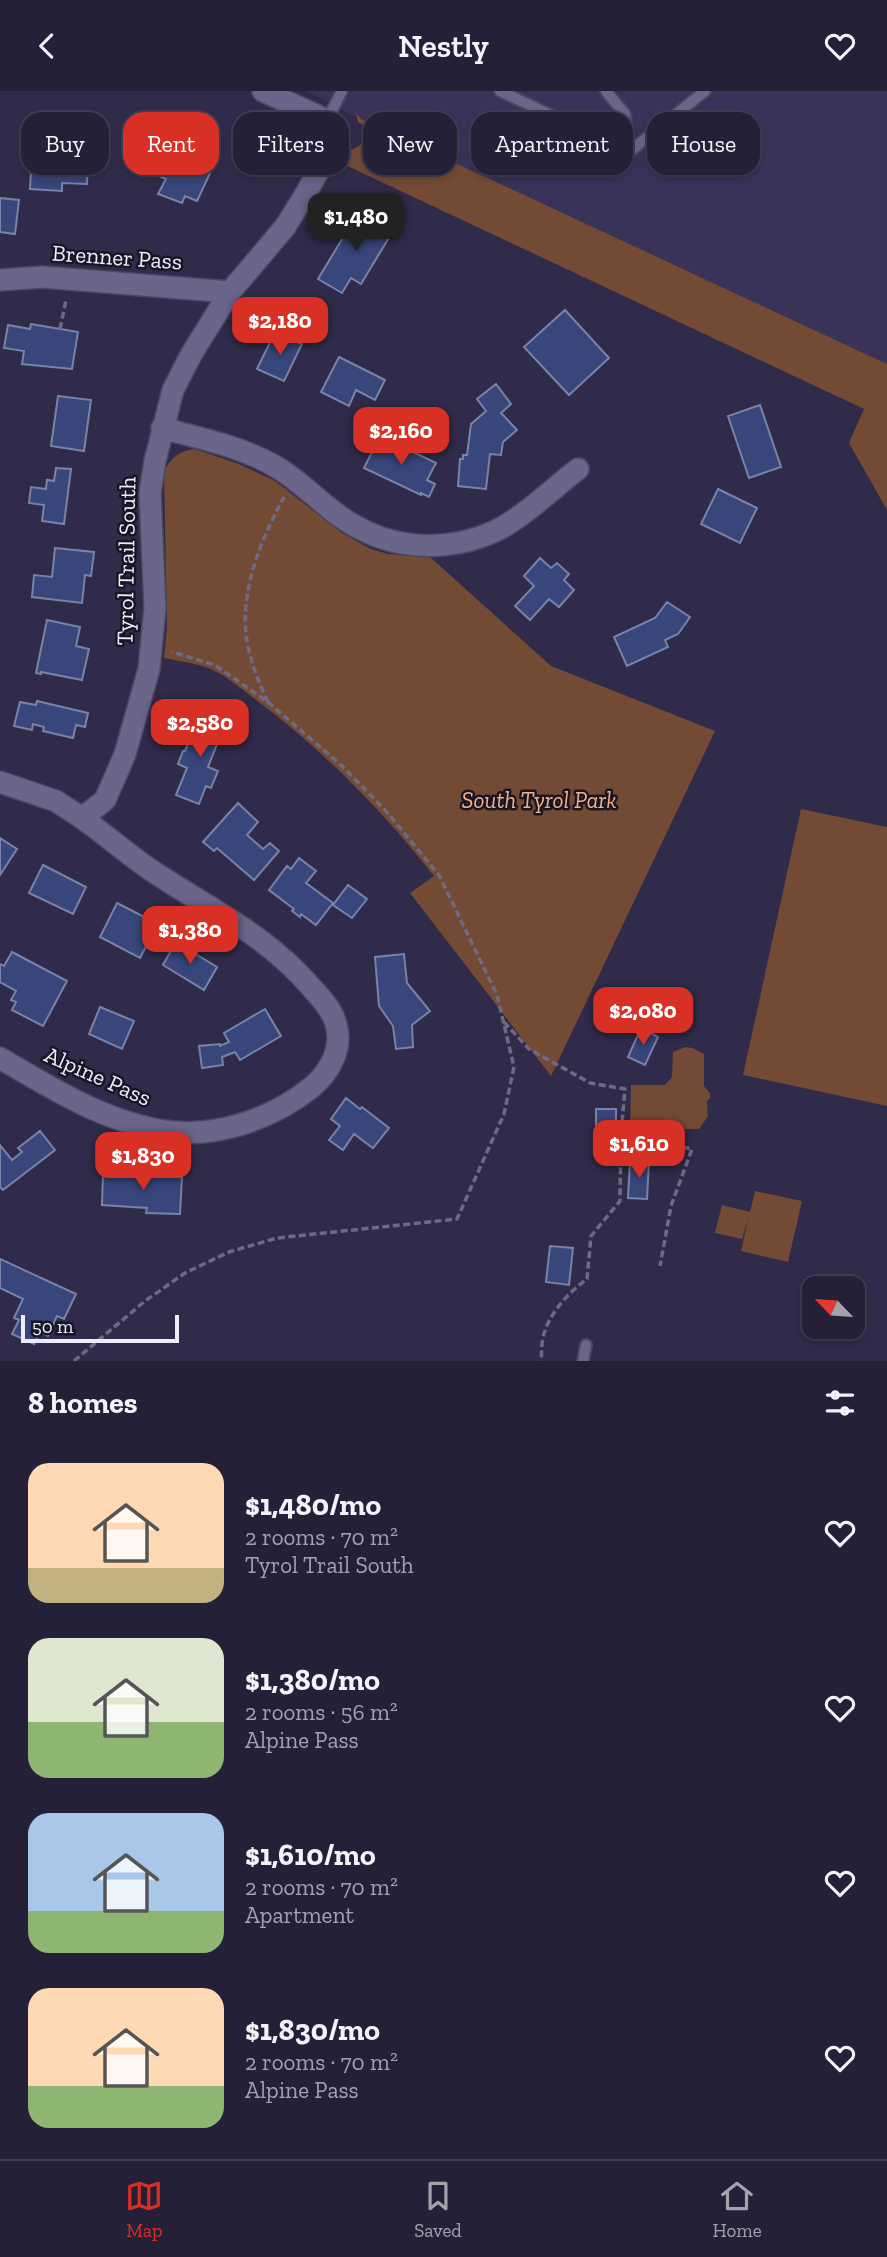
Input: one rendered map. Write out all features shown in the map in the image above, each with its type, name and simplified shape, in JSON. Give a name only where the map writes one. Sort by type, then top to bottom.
[{"type":"street","points":[[263,91],[309,112]]},
{"type":"street","name":"Tyrol Trail South","points":[[82,818],[105,800],[117,775],[149,669],[155,608],[150,493],[162,428],[173,390],[192,353],[230,292],[285,227],[316,175]]},
{"type":"street","name":"Brenner Pass","points":[[0,280],[42,277],[230,292]]},
{"type":"street","points":[[162,428],[222,444],[271,464],[294,478],[358,528],[393,542],[426,545],[463,542],[494,532],[522,514],[578,469]]},
{"type":"street","points":[[0,782],[56,801],[82,818]]},
{"type":"street","name":"Alpine Pass","points":[[0,1058],[50,1087],[124,1120],[160,1130],[203,1132],[242,1125],[278,1110],[323,1078],[335,1057],[335,1021],[326,1003],[280,954],[249,930],[145,866],[82,818]]},
{"type":"lane","points":[[331,112],[342,91]]},
{"type":"lane","points":[[500,91],[544,112]]},
{"type":"lane","points":[[606,91],[623,112]]},
{"type":"lane","points":[[633,149],[705,91]]},
{"type":"lane","points":[[583,1361],[586,1345]]},
{"type":"path","points":[[60,329],[69,279]]},
{"type":"path","points":[[269,703],[255,674],[247,643],[246,611],[253,568],[276,512],[294,478]]},
{"type":"path","points":[[503,1020],[529,1049],[553,1063],[590,1083],[625,1089],[620,1201],[592,1235],[587,1279],[572,1290],[550,1320],[542,1339],[541,1361]]},
{"type":"path","points":[[621,1135],[692,1149],[671,1206],[660,1266]]},
{"type":"shaded area","points":[[306,91],[887,91],[887,364],[481,175],[633,175],[633,112],[471,112],[471,170],[457,164],[457,112],[363,112],[363,120]]},
{"type":"green space","points":[[356,114],[363,120],[363,125],[358,122]]},
{"type":"green space","points":[[362,144],[363,173],[349,167],[349,151]]},
{"type":"green space","points":[[457,164],[471,170],[471,175],[481,175],[887,364],[887,510],[849,443],[864,409],[367,175],[457,175]]},
{"type":"green space","name":"South Tyrol Park","points":[[194,449],[239,464],[275,481],[342,533],[371,549],[388,554],[430,557],[551,666],[715,731],[551,1076],[410,893],[434,876],[372,804],[304,739],[228,679],[205,667],[164,658],[167,627],[164,471],[176,456]]},
{"type":"green space","points":[[801,809],[887,827],[887,1106],[743,1075]]},
{"type":"green space","points":[[685,1047],[704,1054],[704,1086],[710,1093],[707,1101],[708,1116],[699,1129],[630,1129],[631,1085],[665,1085],[672,1077],[673,1052]]},
{"type":"green space","points":[[755,1191],[802,1201],[788,1262],[741,1251],[748,1219],[742,1239],[715,1233],[722,1205],[750,1212]]},
{"type":"building","points":[[31,175],[87,175],[87,184],[62,183],[62,191],[30,189]]},
{"type":"building","points":[[157,175],[209,175],[197,201],[185,196],[182,203],[158,194],[166,179]]},
{"type":"building","points":[[0,198],[19,200],[15,234],[0,232]]},
{"type":"building","points":[[359,211],[393,231],[361,284],[351,278],[342,293],[318,279]]},
{"type":"building","points":[[565,310],[609,358],[569,395],[524,347]]},
{"type":"building","points":[[31,324],[78,332],[72,369],[22,364],[24,351],[4,348],[8,325],[30,329]]},
{"type":"building","points":[[275,332],[302,344],[284,381],[257,369]]},
{"type":"building","points":[[339,357],[385,380],[375,400],[356,390],[349,406],[321,392]]},
{"type":"building","points":[[496,384],[511,404],[501,413],[517,430],[503,442],[501,455],[490,454],[486,489],[458,486],[460,459],[467,455],[471,424],[486,411],[477,399]]},
{"type":"building","points":[[58,396],[91,400],[84,451],[51,446]]},
{"type":"building","points":[[760,405],[781,467],[749,478],[728,416]]},
{"type":"building","points":[[380,436],[436,463],[427,480],[435,484],[429,497],[364,468]]},
{"type":"building","points":[[56,468],[71,469],[64,524],[42,521],[44,505],[29,503],[31,487],[46,489],[47,480],[54,481]]},
{"type":"building","points":[[718,489],[757,508],[740,543],[701,524]]},
{"type":"building","points":[[55,548],[94,552],[91,576],[85,575],[82,603],[32,597],[34,575],[52,577]]},
{"type":"building","points":[[540,558],[551,568],[557,563],[569,574],[564,580],[574,590],[559,607],[549,599],[530,620],[515,606],[534,586],[524,576]]},
{"type":"building","points":[[667,602],[690,617],[678,634],[665,640],[668,647],[627,666],[614,637],[655,618]]},
{"type":"building","points":[[47,620],[80,627],[76,646],[89,649],[82,680],[36,673]]},
{"type":"building","points":[[37,701],[88,713],[85,727],[76,725],[73,738],[43,731],[44,727],[33,724],[32,730],[14,726],[20,702],[36,705]]},
{"type":"building","points":[[201,714],[225,724],[208,767],[218,771],[211,788],[206,786],[199,804],[176,795],[187,768],[178,764]]},
{"type":"building","points":[[238,803],[258,822],[247,835],[263,849],[270,843],[279,851],[254,880],[217,848],[214,851],[203,842]]},
{"type":"building","points":[[0,838],[17,849],[0,875]]},
{"type":"building","points":[[299,858],[316,871],[306,883],[333,903],[316,925],[301,914],[300,917],[269,890],[287,866],[291,869]]},
{"type":"building","points":[[43,865],[86,887],[73,914],[29,893]]},
{"type":"building","points":[[348,885],[367,899],[352,918],[333,905]]},
{"type":"building","points":[[117,903],[158,924],[140,958],[100,937]]},
{"type":"building","points":[[176,942],[217,967],[204,990],[163,965]]},
{"type":"building","points":[[12,952],[67,981],[43,1026],[12,1010],[16,1002],[11,1000],[16,991],[0,982],[0,964],[4,966]]},
{"type":"building","points":[[404,954],[407,983],[430,1011],[412,1025],[413,1047],[396,1049],[393,1026],[379,1006],[375,957]]},
{"type":"building","points":[[100,1007],[134,1021],[122,1049],[89,1034]]},
{"type":"building","points":[[265,1009],[281,1036],[240,1060],[235,1052],[222,1057],[223,1065],[202,1068],[199,1046],[220,1046],[229,1042],[224,1033]]},
{"type":"building","points":[[641,1028],[658,1037],[645,1065],[628,1057]]},
{"type":"building","points":[[346,1098],[389,1128],[373,1148],[354,1134],[343,1150],[329,1140],[340,1126],[331,1119]]},
{"type":"building","points":[[596,1109],[616,1109],[616,1135],[596,1135]]},
{"type":"building","points":[[40,1131],[55,1150],[3,1190],[0,1187],[0,1145],[12,1160],[22,1152],[18,1148]]},
{"type":"building","points":[[630,1161],[649,1161],[647,1199],[628,1198]]},
{"type":"building","points":[[103,1173],[182,1177],[180,1214],[146,1213],[147,1208],[102,1205]]},
{"type":"building","points":[[550,1246],[573,1248],[569,1285],[546,1282]]},
{"type":"building","points":[[0,1259],[76,1294],[64,1319],[57,1316],[48,1336],[40,1332],[34,1344],[12,1334],[19,1320],[14,1318],[23,1299],[0,1288]]}]
